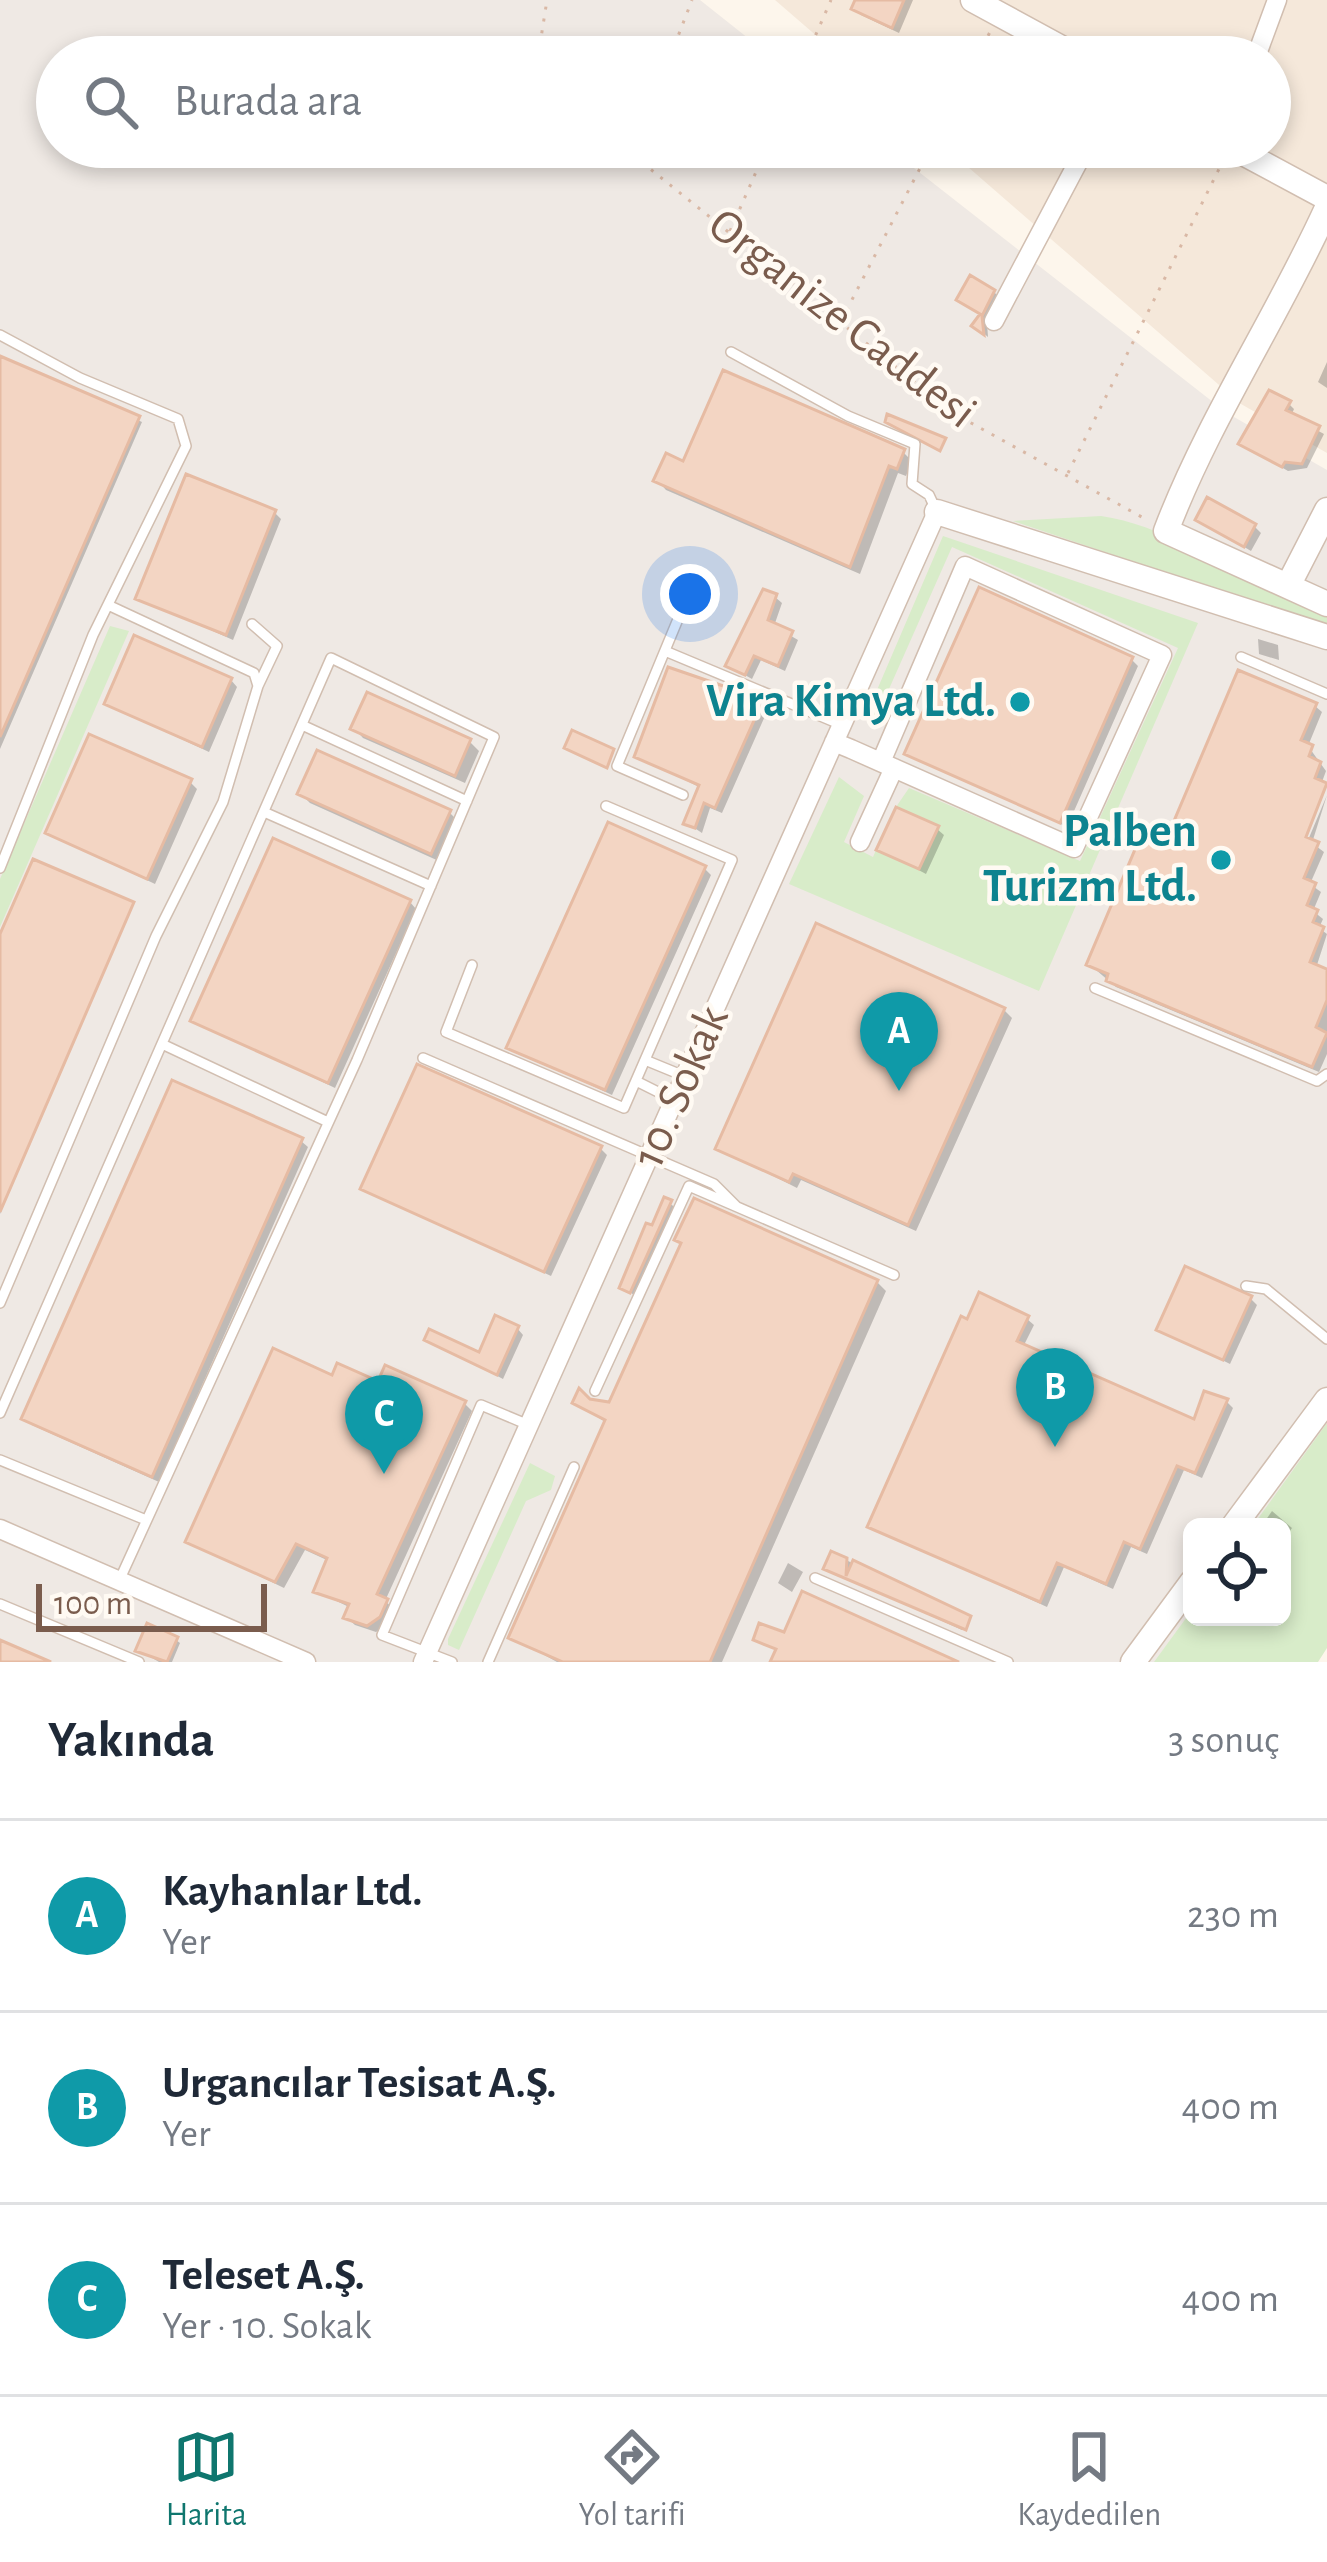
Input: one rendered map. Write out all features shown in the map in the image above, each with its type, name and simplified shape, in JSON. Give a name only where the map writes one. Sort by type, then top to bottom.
[{"type":"street","points":[[974,0],[1041,36]]},
{"type":"street","points":[[1264,36],[1277,0]]},
{"type":"street","points":[[994,321],[1075,168]]},
{"type":"street","points":[[1271,168],[1327,197]]},
{"type":"street","points":[[1327,208],[1258,349],[1224,401],[1166,531],[1327,604]]},
{"type":"street","points":[[1291,580],[1327,510]]},
{"type":"street","points":[[937,512],[1327,637]]},
{"type":"street","name":"10. Sokak","points":[[426,1657],[937,512]]},
{"type":"street","points":[[838,733],[887,765],[1074,848],[1162,655],[965,566],[887,765],[860,842]]},
{"type":"street","points":[[1240,1518],[1327,1400]]},
{"type":"street","points":[[0,1529],[302,1661]]},
{"type":"street","points":[[1133,1662],[1183,1594]]},
{"type":"lane","points":[[0,335],[80,378],[178,419],[186,446],[108,604],[0,868]]},
{"type":"lane","points":[[731,352],[848,416],[915,444],[912,484],[929,495],[937,512]]},
{"type":"lane","points":[[108,604],[254,673],[258,686]]},
{"type":"lane","points":[[683,607],[617,766],[683,795]]},
{"type":"lane","points":[[0,1304],[156,936],[224,802],[258,686],[277,646],[251,624]]},
{"type":"lane","points":[[664,651],[838,733]]},
{"type":"lane","points":[[1240,657],[1327,694]]},
{"type":"lane","points":[[0,1413],[331,658],[494,737],[328,1122],[118,1581]]},
{"type":"lane","points":[[302,725],[467,802]]},
{"type":"lane","points":[[472,965],[446,1032],[624,1108],[732,860],[606,806]]},
{"type":"lane","points":[[264,812],[431,886]]},
{"type":"lane","points":[[1095,988],[1317,1081],[1327,1074]]},
{"type":"lane","points":[[162,1044],[328,1122]]},
{"type":"lane","points":[[423,1058],[714,1184],[736,1206]]},
{"type":"lane","points":[[645,1060],[686,1077]]},
{"type":"lane","points":[[636,1081],[676,1100]]},
{"type":"lane","points":[[595,1390],[688,1186],[894,1275]]},
{"type":"lane","points":[[1246,1286],[1266,1288],[1327,1339]]},
{"type":"lane","points":[[452,1662],[426,1657],[382,1635],[481,1406],[531,1426]]},
{"type":"lane","points":[[0,1460],[146,1520]]},
{"type":"lane","points":[[488,1662],[574,1467]]},
{"type":"lane","points":[[815,1578],[1008,1662]]},
{"type":"lane","points":[[0,1604],[139,1662]]},
{"type":"path","points":[[542,36],[548,0]]},
{"type":"path","points":[[678,36],[692,0]]},
{"type":"path","points":[[815,36],[831,0]]},
{"type":"path","points":[[988,36],[1000,13]]},
{"type":"path","name":"Organize Caddesi","points":[[649,168],[953,413],[1166,531]]},
{"type":"path","points":[[730,233],[758,168]]},
{"type":"path","points":[[841,322],[920,168]]},
{"type":"path","points":[[1066,476],[1220,168]]},
{"type":"shaded area","points":[[0,0],[700,0],[745,36],[36,36],[36,168],[914,168],[1227,413],[1327,470],[1327,1497],[1291,1521],[1183,1518],[1183,1626],[1197,1626],[1216,1662],[0,1662]]},
{"type":"shaded area","points":[[775,0],[1327,0],[1327,453],[1241,404],[969,168],[1291,168],[1291,36],[817,36]]},
{"type":"green space","points":[[1101,516],[1188,545],[1327,614],[1327,627],[1013,521]]},
{"type":"green space","points":[[943,536],[1198,623],[1039,991],[789,884],[839,777],[864,796],[844,842],[873,857],[876,850],[919,869],[938,826],[896,807],[909,788],[1080,861],[1178,648],[952,547],[877,716],[865,718]]},
{"type":"green space","points":[[110,626],[129,631],[0,927],[0,879]]},
{"type":"green space","points":[[1327,1423],[1327,1648],[1318,1662],[1154,1662],[1183,1622],[1183,1626],[1291,1626],[1291,1518],[1258,1518]]},
{"type":"green space","points":[[530,1463],[555,1476],[551,1490],[526,1501],[459,1650],[448,1645],[448,1639]]},
{"type":"building","points":[[855,0],[904,0],[892,28],[851,9]]},
{"type":"building","points":[[970,275],[995,290],[982,316],[984,335],[971,326],[980,314],[956,300]]},
{"type":"building","points":[[0,356],[140,416],[0,737]]},
{"type":"building","points":[[723,370],[905,449],[897,469],[889,466],[850,567],[653,481],[666,453],[683,461]]},
{"type":"building","points":[[1269,390],[1291,401],[1286,410],[1320,426],[1302,464],[1285,462],[1282,467],[1238,444]]},
{"type":"building","points":[[887,414],[946,438],[940,451],[885,422]]},
{"type":"building","points":[[186,474],[276,510],[226,635],[135,599]]},
{"type":"building","points":[[1207,497],[1256,524],[1244,547],[1195,520]]},
{"type":"building","name":"Vira Kimya Ltd.","points":[[979,587],[1133,657],[1060,823],[904,754]]},
{"type":"building","points":[[763,589],[777,594],[768,620],[793,631],[778,666],[754,656],[745,675],[725,666]]},
{"type":"building","points":[[134,635],[232,678],[202,747],[104,704]]},
{"type":"building","points":[[668,667],[738,691],[736,696],[760,707],[715,808],[704,803],[695,828],[683,824],[699,785],[634,757]]},
{"type":"building","name":"Palben Turizm Ltd.","points":[[1238,670],[1317,703],[1301,740],[1313,745],[1309,756],[1321,762],[1315,778],[1327,783],[1306,837],[1319,842],[1304,878],[1316,883],[1307,905],[1318,910],[1313,922],[1324,927],[1310,962],[1327,969],[1327,1000],[1316,1027],[1327,1033],[1312,1067],[1106,981],[1108,974],[1086,965],[1142,833],[1165,842]]},
{"type":"building","points":[[367,692],[471,739],[455,776],[350,729]]},
{"type":"building","points":[[572,730],[614,749],[607,768],[564,748]]},
{"type":"building","points":[[89,734],[192,779],[147,879],[45,833]]},
{"type":"building","points":[[317,750],[451,810],[431,854],[297,794]]},
{"type":"building","points":[[896,807],[939,826],[919,869],[876,850]]},
{"type":"building","points":[[608,822],[706,866],[605,1090],[506,1048]]},
{"type":"building","points":[[273,838],[411,900],[328,1083],[190,1021]]},
{"type":"building","points":[[33,859],[134,902],[0,1212],[0,934]]},
{"type":"building","points":[[816,923],[1005,1008],[908,1225],[793,1174],[789,1182],[715,1149]]},
{"type":"building","points":[[417,1064],[602,1146],[544,1272],[360,1189]]},
{"type":"building","points":[[172,1080],[303,1138],[152,1477],[21,1419]]},
{"type":"building","points":[[664,1197],[672,1200],[630,1293],[619,1288],[646,1223],[652,1225]]},
{"type":"building","points":[[694,1198],[878,1280],[710,1662],[563,1662],[508,1638],[605,1420],[572,1403],[579,1388],[590,1399],[609,1402],[681,1243],[674,1240]]},
{"type":"building","points":[[1185,1266],[1252,1296],[1223,1360],[1156,1330]]},
{"type":"building","points":[[979,1292],[1029,1316],[1017,1341],[1194,1419],[1204,1391],[1228,1399],[1195,1473],[1177,1466],[1140,1549],[1124,1542],[1106,1584],[1057,1563],[1040,1602],[867,1527],[961,1316],[967,1319]]},
{"type":"building","points":[[495,1315],[519,1326],[497,1375],[424,1340],[429,1329],[479,1352]]},
{"type":"building","points":[[273,1348],[332,1375],[337,1363],[378,1381],[385,1365],[466,1401],[377,1594],[388,1599],[380,1617],[367,1626],[343,1618],[349,1604],[313,1592],[327,1558],[296,1544],[275,1582],[185,1542]]},
{"type":"building","points":[[831,1551],[847,1558],[846,1576],[853,1560],[971,1616],[966,1630],[823,1569]]},
{"type":"building","points":[[802,1591],[959,1662],[770,1662],[776,1649],[753,1640],[759,1623],[784,1632]]},
{"type":"building","points":[[147,1623],[178,1637],[167,1662],[135,1651]]},
{"type":"building","points":[[0,1640],[51,1662],[0,1662]]},
{"type":"place","name":"Vira Kimya Ltd.","points":[[1020,702]]},
{"type":"place","name":"Palben Turizm Ltd.","points":[[1221,860]]},
{"type":"place","name":"Kayhanlar Ltd.","points":[[899,1091]]},
{"type":"place","name":"Urgancılar Tesisat A.Ş.","points":[[1055,1447]]},
{"type":"place","name":"Teleset A.Ş.","points":[[384,1474]]}]
